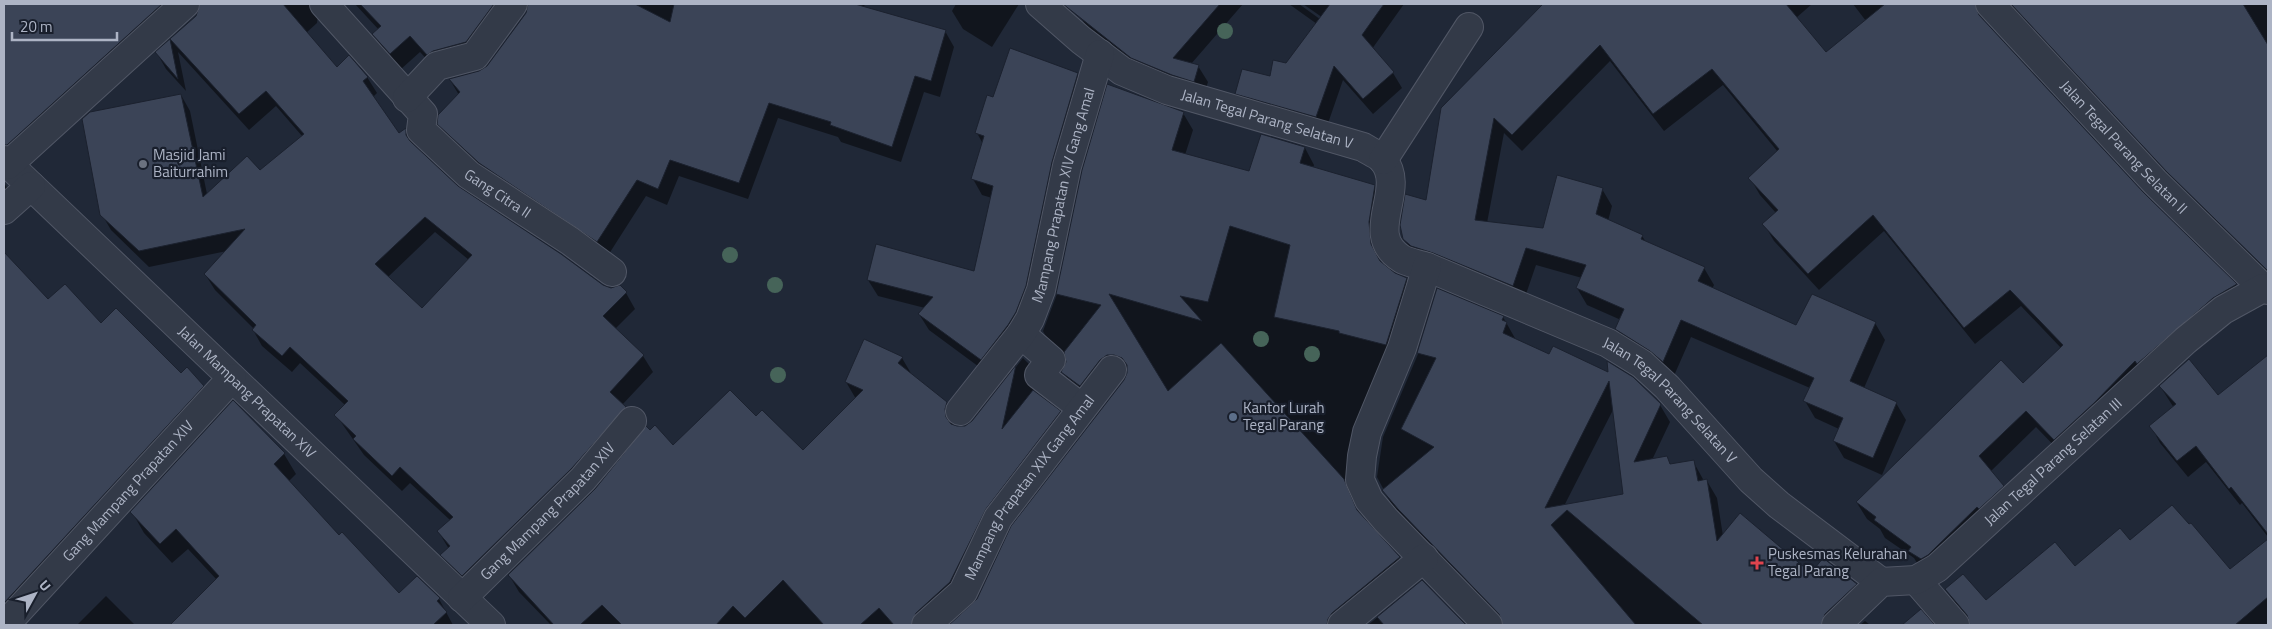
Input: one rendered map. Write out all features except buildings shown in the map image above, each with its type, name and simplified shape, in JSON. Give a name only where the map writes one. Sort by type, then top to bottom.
[{"type":"street","points":[[6,163],[186,4]]},
{"type":"street","name":"Gang Citra II","points":[[324,4],[423,114],[421,130],[468,175],[570,241],[612,272]]},
{"type":"street","points":[[407,98],[437,66],[475,56],[513,4]]},
{"type":"street","name":"Jalan Tegal Parang Selatan V","points":[[1040,4],[1081,40],[1122,72],[1168,90],[1364,147],[1383,160],[1392,181],[1383,234],[1390,248],[1402,259],[1427,267],[1608,343],[1642,364],[1673,394],[1751,480],[1779,505],[1880,582]]},
{"type":"street","name":"Jalan Tegal Parang Selatan II","points":[[1990,4],[2155,182],[2265,289]]},
{"type":"street","points":[[1383,160],[1469,27]]},
{"type":"street","name":"Mampang Prapatan XIV Gang Amal","points":[[960,411],[1021,334],[1030,319],[1041,290],[1067,166],[1100,54]]},
{"type":"street","name":"Jalan Mampang Prapatan XIV","points":[[6,163],[491,625]]},
{"type":"street","points":[[4,210],[31,186]]},
{"type":"street","points":[[1427,267],[1402,348],[1368,432],[1362,456],[1360,480],[1369,500],[1488,625]]},
{"type":"street","name":"Jalan Tegal Parang Selatan III","points":[[1880,582],[1916,580],[1937,568],[2186,340],[2223,310],[2265,289]]},
{"type":"street","points":[[1021,334],[1052,360],[1040,375],[1082,408]]},
{"type":"street","name":"Mampang Prapatan XIX Gang Amal","points":[[926,625],[963,592],[998,518],[1112,370]]},
{"type":"street","name":"Gang Mampang Prapatan XIV","points":[[6,625],[232,378]]},
{"type":"street","name":"Gang Mampang Prapatan XIV","points":[[462,598],[583,479],[632,421]]},
{"type":"street","points":[[1342,625],[1424,558]]},
{"type":"street","points":[[1916,580],[1955,625]]},
{"type":"street","points":[[1836,625],[1880,582]]},
{"type":"place","name":"Masjid Jami Baiturrahim","points":[[143,164]]},
{"type":"place","name":"Kantor Lurah Tegal Parang","points":[[1233,417]]},
{"type":"place","name":"Puskesmas Kelurahan Tegal Parang","points":[[1757,563]]}]
